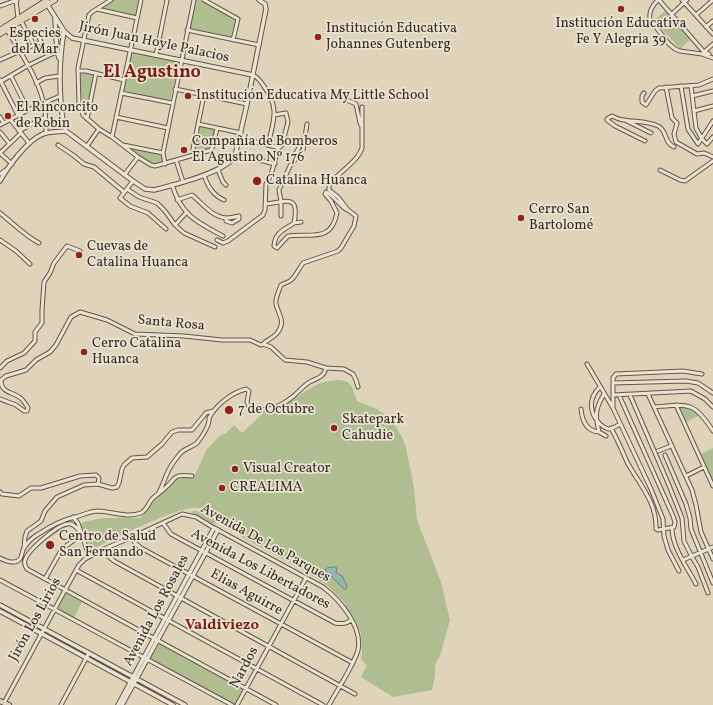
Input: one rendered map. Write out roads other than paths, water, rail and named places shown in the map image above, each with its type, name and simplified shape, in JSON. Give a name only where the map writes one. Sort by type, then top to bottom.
[{"type":"main road","points":[[0,30],[47,2],[55,0]]},
{"type":"main road","points":[[0,34],[20,19]]},
{"type":"street","points":[[0,6],[17,0],[20,19],[34,45]]},
{"type":"street","points":[[111,0],[89,15],[78,71],[80,107],[83,115],[99,129],[138,157],[155,166],[212,149],[218,128]]},
{"type":"street","points":[[112,137],[141,0]]},
{"type":"street","points":[[156,54],[167,0]]},
{"type":"street","points":[[165,164],[163,153],[194,0]]},
{"type":"street","points":[[204,0],[238,19],[233,40]]},
{"type":"street","points":[[55,18],[60,61],[59,76],[62,121],[66,131],[133,181],[150,190],[183,182],[218,170],[231,161],[236,154],[266,9],[265,4],[259,0]]},
{"type":"street","points":[[703,53],[672,14],[658,0],[652,6],[650,19],[668,43],[680,51],[703,53],[713,56]]},
{"type":"street","points":[[696,15],[713,0]]},
{"type":"street","points":[[672,14],[684,1],[713,34]]},
{"type":"street","name":"Jirón Juan Hoyle Palacios","points":[[47,2],[55,18],[70,37],[253,75]]},
{"type":"street","points":[[96,9],[137,18]]},
{"type":"street","points":[[706,27],[713,21]]},
{"type":"street","points":[[7,30],[36,83],[44,103],[46,133]]},
{"type":"street","points":[[187,30],[259,45]]},
{"type":"street","points":[[18,114],[0,81],[59,51],[64,31]]},
{"type":"street","points":[[0,60],[42,42],[37,33],[30,36]]},
{"type":"street","points":[[57,42],[60,44],[62,43]]},
{"type":"street","points":[[703,53],[713,44]]},
{"type":"street","points":[[78,71],[124,80]]},
{"type":"street","points":[[87,119],[96,74]]},
{"type":"street","points":[[253,75],[259,79],[272,98],[274,115],[268,145]]},
{"type":"street","points":[[11,76],[28,110]]},
{"type":"street","points":[[36,83],[45,78],[59,76]]},
{"type":"street","points":[[644,93],[642,96],[642,102],[646,105],[656,89],[698,85],[713,79]]},
{"type":"street","points":[[681,86],[688,131],[699,144],[713,121]]},
{"type":"street","points":[[691,86],[696,128],[702,139],[708,144],[713,137]]},
{"type":"street","points":[[666,87],[672,118],[677,122],[674,139],[680,145],[697,154],[712,154]]},
{"type":"street","points":[[175,89],[247,104]]},
{"type":"street","points":[[692,96],[713,91]]},
{"type":"street","points":[[121,93],[172,103]]},
{"type":"street","points":[[195,155],[193,148],[204,95]]},
{"type":"street","points":[[0,117],[2,124],[18,114],[60,96]]},
{"type":"street","points":[[344,99],[356,104],[362,127]]},
{"type":"street","points":[[694,111],[713,106]]},
{"type":"street","points":[[348,210],[338,197],[329,190],[329,186],[360,152],[362,107]]},
{"type":"street","points":[[217,240],[223,243],[228,241],[263,215],[266,184],[271,175],[278,149],[282,145],[288,122],[286,113],[274,115]]},
{"type":"street","points":[[645,141],[615,126],[607,119],[612,116],[651,133]]},
{"type":"street","points":[[12,164],[0,153],[20,132],[45,117]]},
{"type":"street","points":[[116,117],[168,128]]},
{"type":"street","points":[[10,119],[29,143]]},
{"type":"street","points":[[625,121],[644,122],[658,126],[663,129],[670,144],[674,147]]},
{"type":"street","points":[[198,124],[241,133]]},
{"type":"street","points":[[281,216],[279,190],[290,166],[301,150],[307,124]]},
{"type":"street","points":[[87,146],[99,129]]},
{"type":"street","points":[[0,179],[29,143],[46,133],[66,131]]},
{"type":"street","points":[[0,132],[9,143]]},
{"type":"street","points":[[240,138],[276,147],[278,149]]},
{"type":"street","points":[[121,144],[163,153]]},
{"type":"street","points":[[58,145],[79,161],[94,167],[126,190],[139,197],[158,203],[175,225],[184,233],[215,247]]},
{"type":"street","points":[[294,155],[301,150]]},
{"type":"street","points":[[236,154],[274,164]]},
{"type":"street","points":[[125,174],[138,157]]},
{"type":"street","points":[[176,160],[183,182]]},
{"type":"street","points":[[660,170],[685,181],[713,161]]},
{"type":"street","points":[[0,174],[8,170]]},
{"type":"street","points":[[218,170],[223,182],[226,185]]},
{"type":"street","points":[[204,175],[211,191],[224,200]]},
{"type":"street","points":[[133,181],[120,198],[130,206],[148,213],[166,229]]},
{"type":"street","points":[[172,185],[177,200],[186,213],[195,221],[223,236]]},
{"type":"street","points":[[263,344],[278,333],[282,323],[276,303],[281,285],[294,277],[304,263],[338,251],[356,224],[356,216],[339,204],[326,192],[325,194],[336,212],[333,225],[328,231],[318,236],[288,236],[278,248],[275,248],[274,242],[279,232],[294,223],[301,222]]},
{"type":"street","points":[[177,200],[190,195],[193,196],[209,210],[226,218]]},
{"type":"street","points":[[265,204],[287,200],[292,202],[295,205],[296,212],[294,223]]},
{"type":"street","points":[[0,213],[40,244]]},
{"type":"street","points":[[175,225],[186,213]]},
{"type":"street","points":[[0,240],[16,251],[30,264]]},
{"type":"street","points":[[0,368],[7,362],[24,353],[35,341],[35,332],[42,323],[44,282],[54,263],[67,246],[80,251]]},
{"type":"street","name":"Santa Rosa","points":[[0,399],[16,405],[24,411],[27,411],[28,408],[20,397],[9,393],[3,388],[0,383],[1,380],[6,376],[26,370],[36,360],[50,352],[56,346],[71,317],[80,312],[107,320],[135,334],[184,336],[222,340],[246,339],[274,349],[285,360],[307,362],[326,368],[344,369],[353,374],[358,387]]},
{"type":"street","points":[[587,364],[613,408],[654,496],[663,519],[664,536],[668,550],[679,571]]},
{"type":"street","points":[[158,494],[169,468],[183,451],[197,443],[209,422],[209,418],[213,411],[221,403],[236,393],[246,389],[249,391],[247,402],[249,407],[257,410],[274,408],[288,400],[308,383],[323,376],[326,368]]},
{"type":"street","points":[[613,408],[613,378],[616,374],[683,371],[702,374]]},
{"type":"street","points":[[613,383],[686,381],[698,383],[713,393]]},
{"type":"street","points":[[600,387],[594,394],[591,407],[593,415],[605,428],[611,428],[620,424]]},
{"type":"street","points":[[613,395],[691,391],[706,398],[713,407]]},
{"type":"street","points":[[599,432],[596,420],[596,411],[604,394]]},
{"type":"street","points":[[648,394],[692,490],[698,510],[702,532],[713,559]]},
{"type":"street","points":[[619,395],[673,516],[673,537],[696,584]]},
{"type":"street","points":[[630,395],[682,518],[684,541],[698,567],[708,593]]},
{"type":"street","points":[[676,405],[713,485]]},
{"type":"street","points":[[654,407],[689,405],[700,412],[713,431]]},
{"type":"street","points":[[581,409],[583,422],[588,429],[606,436]]},
{"type":"street","points":[[0,558],[9,562],[20,560],[27,531],[41,521],[45,511],[57,497],[84,485],[98,484],[112,488],[117,487],[122,469],[129,460],[132,458],[147,457],[162,444],[172,432],[178,430],[192,430],[204,416],[213,411]]},
{"type":"street","points":[[204,416],[209,418]]},
{"type":"street","points":[[611,428],[628,462],[649,497],[657,522],[656,529],[672,528]]},
{"type":"street","points":[[658,451],[671,446]]},
{"type":"street","points":[[665,455],[686,504],[691,529],[713,583]]},
{"type":"street","points":[[686,476],[704,467]]},
{"type":"street","points":[[0,492],[2,494],[19,496],[31,488],[41,488],[80,476],[96,475],[99,478],[98,484]]},
{"type":"street","points":[[24,548],[30,541],[56,523],[88,511],[130,515],[144,512],[154,497],[167,487],[172,480],[178,476],[192,476]]},
{"type":"street","points":[[78,523],[80,514]]},
{"type":"street","name":"Jirón Los Lirios","points":[[4,703],[64,590],[79,565],[89,556],[132,538],[182,514]]},
{"type":"street","name":"Avenida De Los Parques","points":[[182,514],[196,517],[323,587],[330,592],[344,608],[357,633],[358,650],[353,663],[329,705]]},
{"type":"street","points":[[73,517],[78,523],[89,556]]},
{"type":"street","name":"Avenida Los Libertadores","points":[[163,523],[171,534],[335,623],[347,623],[351,620]]},
{"type":"street","points":[[81,533],[72,524],[64,525],[45,536],[29,552],[25,560],[25,566],[29,571],[276,705]]},
{"type":"street","name":"Avenida Los Rosales","points":[[118,705],[135,678],[216,529]]},
{"type":"street","points":[[45,579],[62,549],[81,533]]},
{"type":"street","name":"Elias Aguirre","points":[[132,538],[141,548],[353,663]]},
{"type":"street","points":[[683,560],[713,548]]},
{"type":"street","points":[[104,549],[111,559],[355,694]]},
{"type":"street","points":[[76,570],[323,705]]},
{"type":"street","name":"Nardos","points":[[237,705],[306,578]]},
{"type":"street","points":[[0,580],[232,705]]},
{"type":"street","points":[[0,605],[182,704]]},
{"type":"street","points":[[0,611],[172,705]]},
{"type":"street","points":[[61,705],[89,653]]},
{"type":"street","name":"Avenida Los Rosales","points":[[122,705],[132,682]]},
{"type":"water","points":[[327,568],[337,568],[336,573],[342,576],[347,586],[346,589],[344,589],[325,570]]},
{"type":"place","name":"Institución Educativa Fe Y Alegria 39","points":[[621,9]]},
{"type":"place","name":"Especies del Mar","points":[[35,19]]},
{"type":"place","name":"Institución Educativa Johannes Gutenberg","points":[[318,37]]},
{"type":"place","name":"Institución Educativa My Little School","points":[[188,96]]},
{"type":"place","name":"El Rinconcito de Robin","points":[[8,116]]},
{"type":"place","name":"Compañía de Bomberos El Agustino Nº 176","points":[[184,150]]},
{"type":"place","name":"Catalina Huanca","points":[[257,181]]},
{"type":"place","name":"Cerro San Bartolomé","points":[[521,218]]},
{"type":"place","name":"Cuevas de Catalina Huanca","points":[[79,255]]},
{"type":"place","name":"Cerro Catalina Huanca","points":[[84,352]]},
{"type":"place","name":"7 de Octubre","points":[[229,410]]},
{"type":"place","name":"Skatepark Cahudie","points":[[334,428]]},
{"type":"place","name":"Visual Creator","points":[[235,469]]},
{"type":"place","name":"CREALIMA","points":[[222,488]]},
{"type":"place","name":"Centro de Salud San Fernando","points":[[50,545]]},
{"type":"district","name":"El Agustino","points":[[152,74]]},
{"type":"district","name":"Valdiviezo","points":[[222,626]]}]
